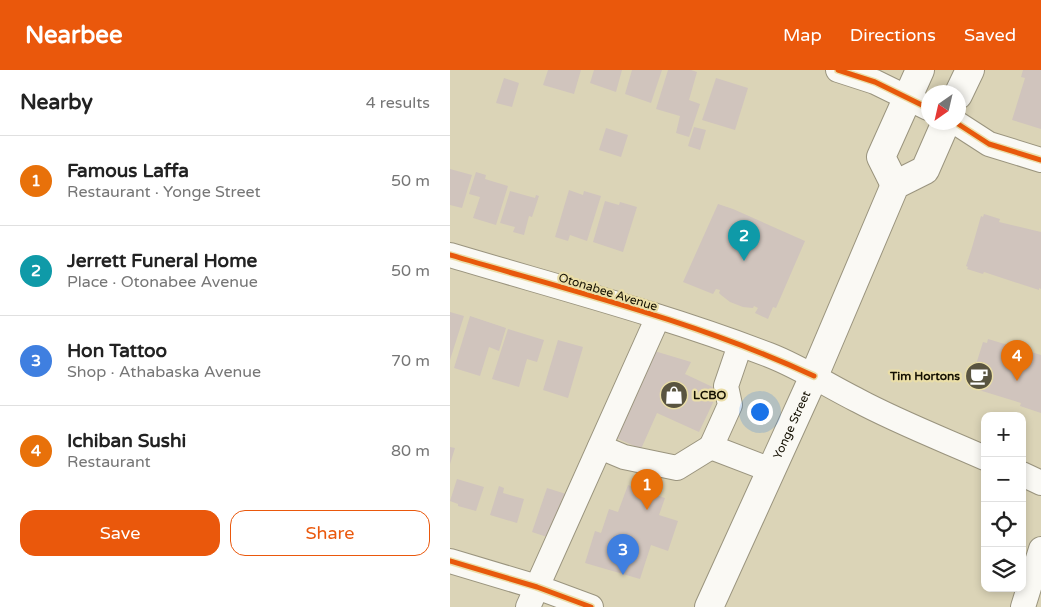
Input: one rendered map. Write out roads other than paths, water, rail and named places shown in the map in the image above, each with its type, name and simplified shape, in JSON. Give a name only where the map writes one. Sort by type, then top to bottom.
[{"type":"main road","points":[[920,70],[918,103],[881,157],[895,185],[925,170],[942,130]]},
{"type":"main road","points":[[963,85],[970,70]]},
{"type":"main road","name":"Yonge Street","points":[[709,607],[814,376],[895,185]]},
{"type":"street","points":[[838,70],[875,82],[918,103]]},
{"type":"street","points":[[966,129],[989,144],[1041,160]]},
{"type":"street","name":"Otonabee Avenue","points":[[450,255],[658,317],[769,355],[814,376],[889,416],[983,457]]},
{"type":"street","points":[[533,597],[658,317]]},
{"type":"street","points":[[600,447],[624,457],[677,468],[711,447],[730,405],[726,386],[740,346]]},
{"type":"street","points":[[711,447],[771,470]]},
{"type":"street","points":[[1026,476],[1041,483]]},
{"type":"street","points":[[1024,607],[1041,549]]},
{"type":"street","points":[[450,561],[533,597],[591,607]]},
{"type":"place","name":"Jerrett Funeral Home","points":[[744,261]]},
{"type":"place","name":"Tim Hortons","points":[[979,376]]},
{"type":"place","name":"Ichiban Sushi","points":[[1017,381]]},
{"type":"place","name":"LCBO","points":[[674,395]]},
{"type":"place","name":"Famous Laffa","points":[[647,510]]},
{"type":"place","name":"Hon Tattoo","points":[[623,575]]}]
